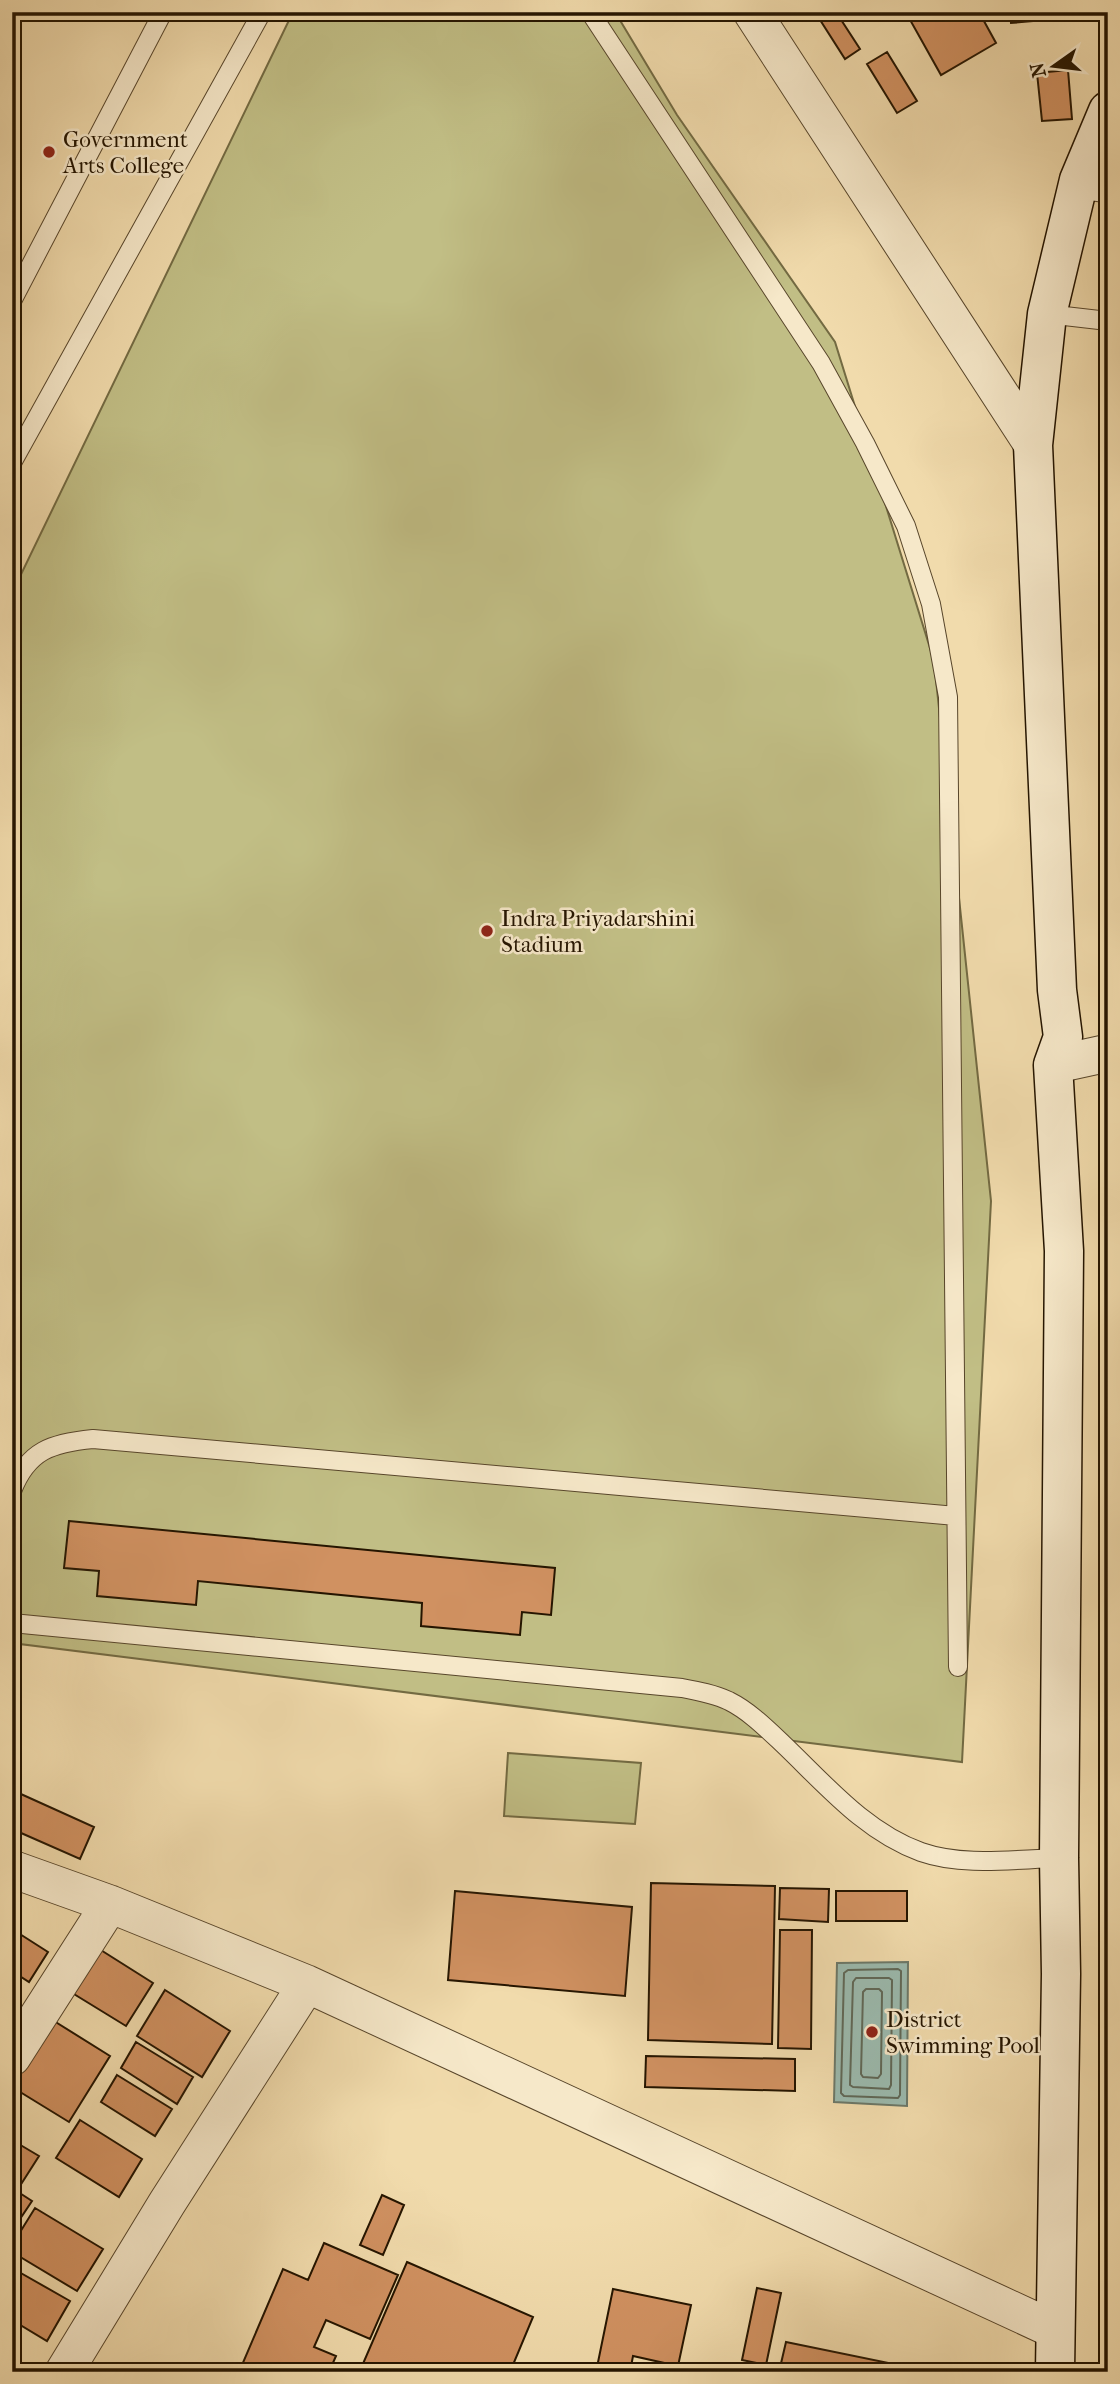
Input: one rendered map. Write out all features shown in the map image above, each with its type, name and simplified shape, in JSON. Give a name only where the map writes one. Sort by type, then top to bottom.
[{"type":"main road","points":[[1055,2372],[1061,1974],[1059,1858],[1064,1251],[1053,1065],[1063,1037],[1057,990],[1033,445],[1047,314],[1094,182],[1108,111]]},
{"type":"street","points":[[752,12],[1033,445]]},
{"type":"street","points":[[1053,1065],[1108,1053]]},
{"type":"street","points":[[12,1869],[110,1904],[307,1984],[1055,2330]]},
{"type":"street","points":[[12,2057],[110,1904]]},
{"type":"street","points":[[64,2372],[160,2214],[307,1984]]},
{"type":"lane","points":[[12,301],[163,12]]},
{"type":"lane","points":[[12,463],[262,12]]},
{"type":"lane","points":[[590,12],[821,363],[865,443],[905,526],[931,604],[948,697],[958,1667]]},
{"type":"lane","points":[[1047,314],[1108,321]]},
{"type":"lane","points":[[12,1491],[19,1472],[40,1451],[65,1442],[93,1439],[956,1516]]},
{"type":"lane","points":[[12,1623],[682,1688],[708,1693],[729,1701],[751,1715],[863,1820],[895,1840],[921,1852],[950,1860],[1059,1858]]},
{"type":"shaded area","name":"Indra Priyadarshini Stadium","points":[[293,12],[615,12],[677,115],[835,342],[934,661],[991,1201],[962,1762],[12,1643],[12,593]]},
{"type":"shaded area","points":[[508,1753],[641,1763],[635,1824],[504,1816]]},
{"type":"water","name":"District Swimming Pool","points":[[908,1962],[907,2106],[834,2102],[837,1963]]},
{"type":"building","points":[[815,12],[836,12],[860,49],[845,59]]},
{"type":"building","points":[[920,12],[979,12],[996,43],[941,75],[909,18]]},
{"type":"building","points":[[1010,12],[1077,12],[1078,17],[1011,23]]},
{"type":"building","points":[[887,52],[917,101],[897,113],[867,64]]},
{"type":"building","points":[[1068,70],[1072,119],[1042,121],[1037,73]]},
{"type":"building","points":[[69,1521],[555,1568],[551,1615],[522,1612],[520,1635],[421,1626],[422,1603],[198,1581],[196,1605],[97,1596],[99,1571],[64,1568]]},
{"type":"building","points":[[12,1790],[94,1827],[80,1859],[12,1829]]},
{"type":"building","points":[[651,1883],[775,1886],[772,2044],[648,2040]]},
{"type":"building","points":[[780,1888],[829,1889],[828,1922],[779,1919]]},
{"type":"building","points":[[455,1891],[632,1907],[625,1996],[448,1980]]},
{"type":"building","points":[[836,1891],[907,1891],[907,1921],[836,1921]]},
{"type":"building","points":[[12,1929],[48,1952],[29,1982],[12,1971]]},
{"type":"building","points":[[780,1930],[812,1930],[811,2049],[778,2048]]},
{"type":"building","points":[[96,1947],[153,1983],[126,2026],[69,1991]]},
{"type":"building","points":[[165,1990],[230,2031],[202,2077],[137,2036]]},
{"type":"building","points":[[46,2016],[110,2056],[69,2122],[12,2087],[12,2072]]},
{"type":"building","points":[[136,2042],[193,2077],[177,2104],[121,2068]]},
{"type":"building","points":[[646,2056],[795,2059],[795,2091],[645,2087]]},
{"type":"building","points":[[117,2075],[172,2109],[155,2136],[101,2102]]},
{"type":"building","points":[[80,2120],[142,2159],[119,2197],[56,2158]]},
{"type":"building","points":[[12,2140],[39,2156],[18,2189],[12,2186]]},
{"type":"building","points":[[12,2188],[32,2201],[12,2231]]},
{"type":"building","points":[[382,2195],[404,2205],[383,2255],[360,2245]]},
{"type":"building","points":[[35,2208],[103,2249],[77,2291],[12,2252],[12,2245]]},
{"type":"building","points":[[324,2243],[398,2275],[370,2339],[326,2320],[314,2347],[336,2356],[329,2372],[239,2372],[283,2269],[308,2280]]},
{"type":"building","points":[[407,2262],[533,2317],[510,2372],[375,2372],[362,2366]]},
{"type":"building","points":[[12,2268],[70,2301],[47,2341],[12,2320]]},
{"type":"building","points":[[757,2288],[781,2293],[766,2365],[742,2360]]},
{"type":"building","points":[[613,2289],[691,2305],[678,2366],[633,2356],[630,2372],[596,2372]]},
{"type":"building","points":[[786,2342],[913,2368],[913,2372],[779,2372]]},
{"type":"building","points":[[742,2364],[768,2369],[767,2372],[740,2372]]},
{"type":"place","name":"Government Arts College","points":[[49,152]]},
{"type":"place","name":"Indra Priyadarshini Stadium","points":[[487,931]]},
{"type":"place","name":"District Swimming Pool","points":[[872,2032]]}]
